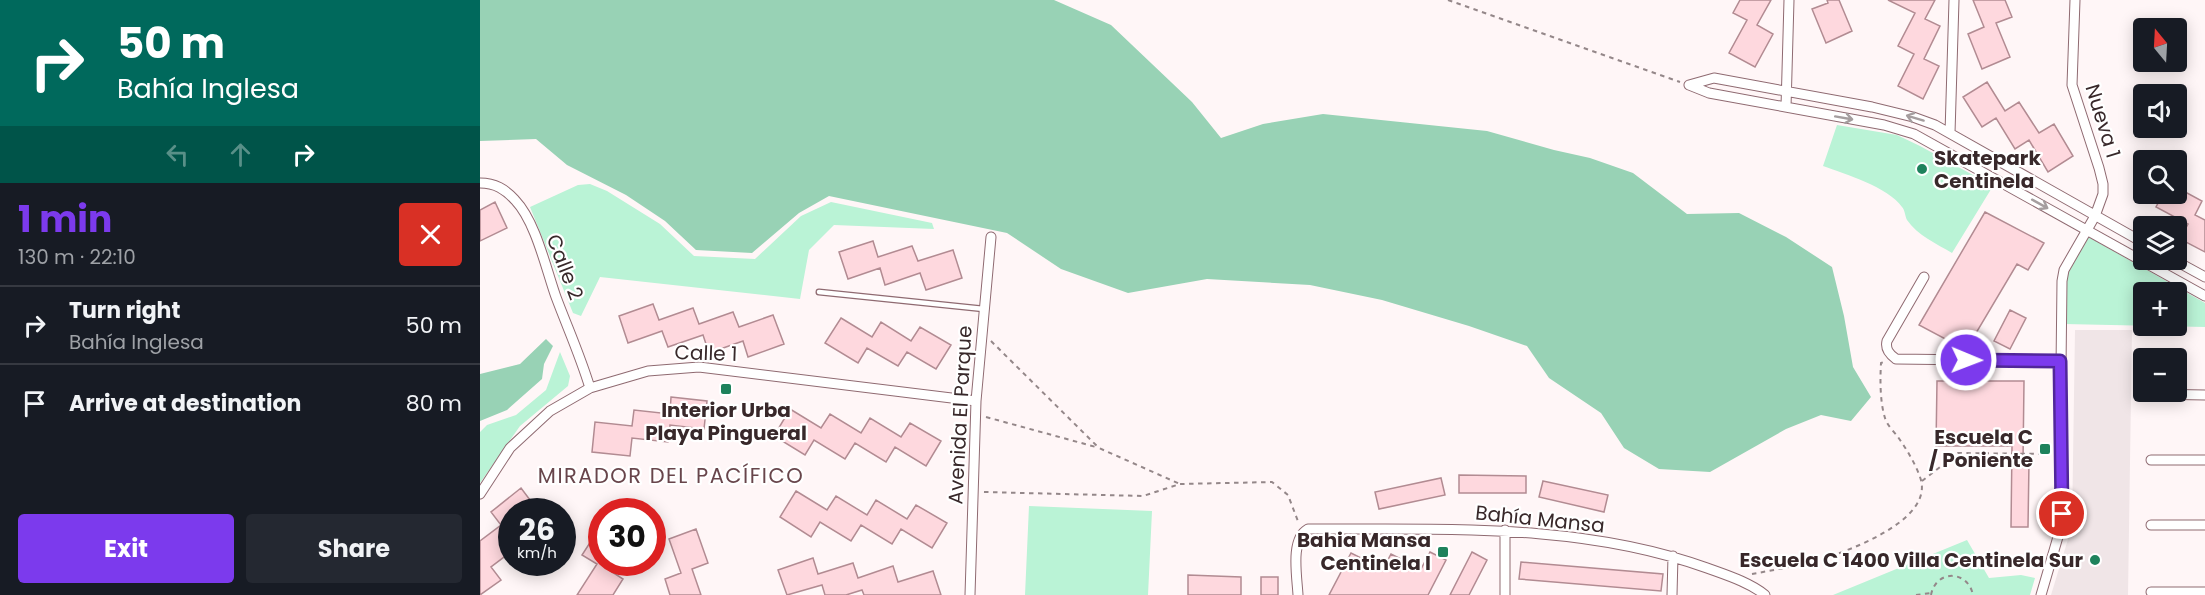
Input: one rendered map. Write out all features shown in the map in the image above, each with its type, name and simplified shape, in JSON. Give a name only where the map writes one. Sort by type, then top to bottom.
[{"type":"street","points":[[1786,107],[1789,0]]},
{"type":"street","points":[[1950,133],[1954,0]]},
{"type":"street","name":"Nueva 1","points":[[2041,595],[2060,530],[2062,514],[2060,361],[2064,270],[2095,216],[2103,194],[2103,184],[2072,85],[2075,0]]},
{"type":"street","points":[[1689,85],[1714,78],[1872,107],[1913,117],[1950,133],[2133,237]]},
{"type":"street","points":[[1689,85],[1709,93],[1884,125],[1914,134],[2205,296]]},
{"type":"street","name":"Calle 2","points":[[480,183],[496,184],[504,189],[517,202],[527,218],[556,297],[579,350],[590,388]]},
{"type":"street","name":"Avenida El Parque","points":[[970,595],[976,401],[991,237]]},
{"type":"street","points":[[2187,267],[2205,277]]},
{"type":"street","points":[[1924,277],[1887,341],[1886,346],[1892,356],[1896,358],[2060,361]]},
{"type":"street","name":"Calle 1","points":[[480,494],[510,448],[550,411],[590,388],[648,370],[699,367],[976,401]]},
{"type":"street","points":[[2187,395],[2205,395]]},
{"type":"street","points":[[2151,460],[2205,460]]},
{"type":"street","points":[[2151,525],[2205,525]]},
{"type":"street","name":"Bahía Mansa","points":[[1302,533],[1308,529],[1505,530],[1556,536],[1673,556],[1731,577],[1765,595]]},
{"type":"street","points":[[1505,530],[1505,595]]},
{"type":"street","points":[[1298,595],[1297,542],[1302,533]]},
{"type":"street","points":[[1672,595],[1673,556]]},
{"type":"street","points":[[2151,591],[2205,592]]},
{"type":"lane","points":[[819,292],[984,309]]},
{"type":"path","points":[[1448,0],[1689,85]]},
{"type":"path","points":[[982,332],[1099,448]]},
{"type":"path","points":[[1752,574],[1819,560],[1867,541],[1911,514],[1919,502],[1922,481],[1911,457],[1885,420],[1880,378],[1881,363],[1892,356]]},
{"type":"path","points":[[976,414],[1099,448],[1180,484]]},
{"type":"path","points":[[1922,481],[1958,453],[2060,454]]},
{"type":"path","points":[[973,492],[1143,496],[1180,484],[1272,482],[1288,495],[1302,533]]},
{"type":"path","points":[[1916,595],[1931,594],[1940,579],[1951,575],[1963,578],[1972,588],[1973,595],[1979,595]]},
{"type":"shaded area","points":[[2075,330],[2132,330],[2128,595],[2051,595],[2072,526]]},
{"type":"green space","points":[[480,0],[1054,0],[1111,25],[1192,102],[1221,138],[1263,124],[1323,114],[1487,131],[1590,158],[1633,173],[1687,214],[1739,213],[1786,237],[1832,267],[1853,367],[1871,397],[1851,421],[1821,415],[1786,429],[1710,472],[1659,469],[1624,448],[1601,413],[1549,378],[1527,346],[1382,300],[1310,285],[1207,279],[1128,293],[1061,269],[1007,233],[829,196],[799,213],[752,253],[696,250],[665,221],[626,195],[567,165],[536,139],[480,141]]},
{"type":"green space","points":[[1837,125],[1897,135],[1993,186],[1952,253],[1916,230],[1907,220],[1902,207],[1887,193],[1866,182],[1823,166]]},
{"type":"green space","points":[[590,184],[607,191],[660,224],[694,256],[755,259],[801,216],[831,202],[932,223],[934,229],[834,225],[809,250],[800,299],[600,277],[581,316],[573,313],[530,207],[578,185]]},
{"type":"green space","points":[[2087,236],[2133,262],[2133,270],[2147,270],[2168,282],[2133,282],[2133,326],[2064,324],[2066,271]]},
{"type":"green space","points":[[2187,293],[2205,303],[2205,327],[2187,327]]},
{"type":"green space","points":[[546,339],[553,346],[544,364],[542,379],[507,410],[480,421],[480,374],[520,364]]},
{"type":"green space","points":[[560,352],[570,376],[568,386],[520,426],[480,483],[480,432],[487,425],[516,415],[546,390]]},
{"type":"green space","points":[[1029,506],[1152,511],[1148,595],[1025,595]]},
{"type":"green space","points":[[1967,540],[1989,578],[2021,575],[2035,578],[2030,595],[1833,595]]},
{"type":"building","points":[[1740,0],[1771,0],[1757,25],[1773,34],[1755,67],[1729,53],[1747,20],[1733,13]]},
{"type":"building","points":[[1827,0],[1839,0],[1852,31],[1826,43],[1812,9],[1828,3]]},
{"type":"building","points":[[1888,0],[1935,0],[1925,19],[1940,26],[1924,59],[1939,66],[1923,99],[1898,86],[1914,54],[1898,46],[1915,13]]},
{"type":"building","points":[[1973,0],[2005,0],[2012,17],[1996,23],[2010,57],[1982,69],[1968,34],[1984,27]]},
{"type":"building","points":[[1987,82],[2005,111],[2019,102],[2039,133],[2054,124],[2073,156],[2048,172],[2029,140],[2015,149],[1996,118],[1982,127],[1963,97]]},
{"type":"building","points":[[2187,193],[2202,201],[2195,215],[2205,220],[2205,252],[2187,243],[2187,216],[2173,216],[2156,207],[2158,204],[2187,204]]},
{"type":"building","points":[[495,202],[507,228],[480,241],[480,210]]},
{"type":"building","points":[[1985,212],[2044,243],[2028,270],[2017,264],[1966,350],[1919,325]]},
{"type":"building","points":[[873,241],[878,257],[912,246],[918,261],[953,250],[962,278],[926,290],[920,273],[885,285],[880,268],[848,279],[839,252]]},
{"type":"building","points":[[653,304],[659,320],[693,308],[699,324],[733,312],[739,327],[773,315],[784,344],[748,357],[743,341],[709,353],[703,335],[668,347],[662,331],[628,343],[619,316]]},
{"type":"building","points":[[2010,310],[2026,318],[2010,349],[1994,341]]},
{"type":"building","points":[[841,318],[872,337],[881,322],[911,341],[920,327],[951,345],[936,369],[907,352],[898,366],[867,348],[858,363],[825,343]]},
{"type":"building","points":[[1937,381],[2024,381],[2023,462],[2029,462],[2028,527],[2011,527],[2012,446],[1936,446]]},
{"type":"building","points":[[671,397],[707,401],[704,429],[670,425],[668,442],[632,438],[630,456],[592,452],[595,422],[632,426],[634,410],[670,414]]},
{"type":"building","points":[[790,409],[821,428],[830,414],[861,433],[870,418],[901,437],[910,423],[941,441],[926,466],[895,447],[886,462],[855,443],[845,459],[814,440],[805,455],[774,436]]},
{"type":"building","points":[[1459,475],[1526,476],[1526,493],[1459,493]]},
{"type":"building","points":[[1441,478],[1445,495],[1379,509],[1375,492]]},
{"type":"building","points":[[1543,481],[1608,495],[1604,512],[1539,497]]},
{"type":"building","points":[[521,488],[528,498],[508,498]]},
{"type":"building","points":[[796,491],[827,510],[836,496],[867,515],[876,500],[907,519],[916,505],[947,523],[932,548],[901,529],[892,544],[861,525],[851,541],[820,522],[811,537],[780,517]]},
{"type":"building","points":[[498,506],[498,521],[491,512]]},
{"type":"building","points":[[498,527],[498,562],[491,567],[501,580],[480,595],[480,541]]},
{"type":"building","points":[[696,529],[708,563],[692,569],[701,595],[670,595],[665,579],[681,573],[669,539]]},
{"type":"building","points":[[588,546],[588,559],[582,555]]},
{"type":"building","points":[[1430,552],[1446,560],[1428,595],[1329,595],[1351,553],[1383,569],[1391,554],[1421,569]]},
{"type":"building","points":[[1472,552],[1487,560],[1469,595],[1450,595]]},
{"type":"building","points":[[813,558],[818,574],[853,563],[858,578],[893,566],[898,582],[933,571],[941,595],[864,595],[862,590],[846,595],[825,595],[822,585],[787,595],[778,570]]},
{"type":"building","points":[[1521,562],[1663,574],[1661,591],[1519,579]]},
{"type":"building","points":[[1188,575],[1241,577],[1241,595],[1188,595]]},
{"type":"building","points":[[589,576],[618,576],[623,579],[613,595],[577,595]]},
{"type":"building","points":[[1261,577],[1278,577],[1278,595],[1261,595]]},
{"type":"place","name":"Skatepark Centinela","points":[[1922,169]]},
{"type":"place","name":"Interior Urba Playa Pingueral","points":[[726,389]]},
{"type":"place","name":"Escuela C / Poniente","points":[[2045,449]]},
{"type":"place","name":"Bahia Mansa Centinela I","points":[[1443,552]]},
{"type":"place","name":"Escuela C 1400 Villa Centinela Sur","points":[[2095,560]]},
{"type":"district","name":"MIRADOR DEL PACÍFICO","points":[[671,475]]},
{"type":"route","points":[[1966,360],[2060,361],[2062,514]]}]
